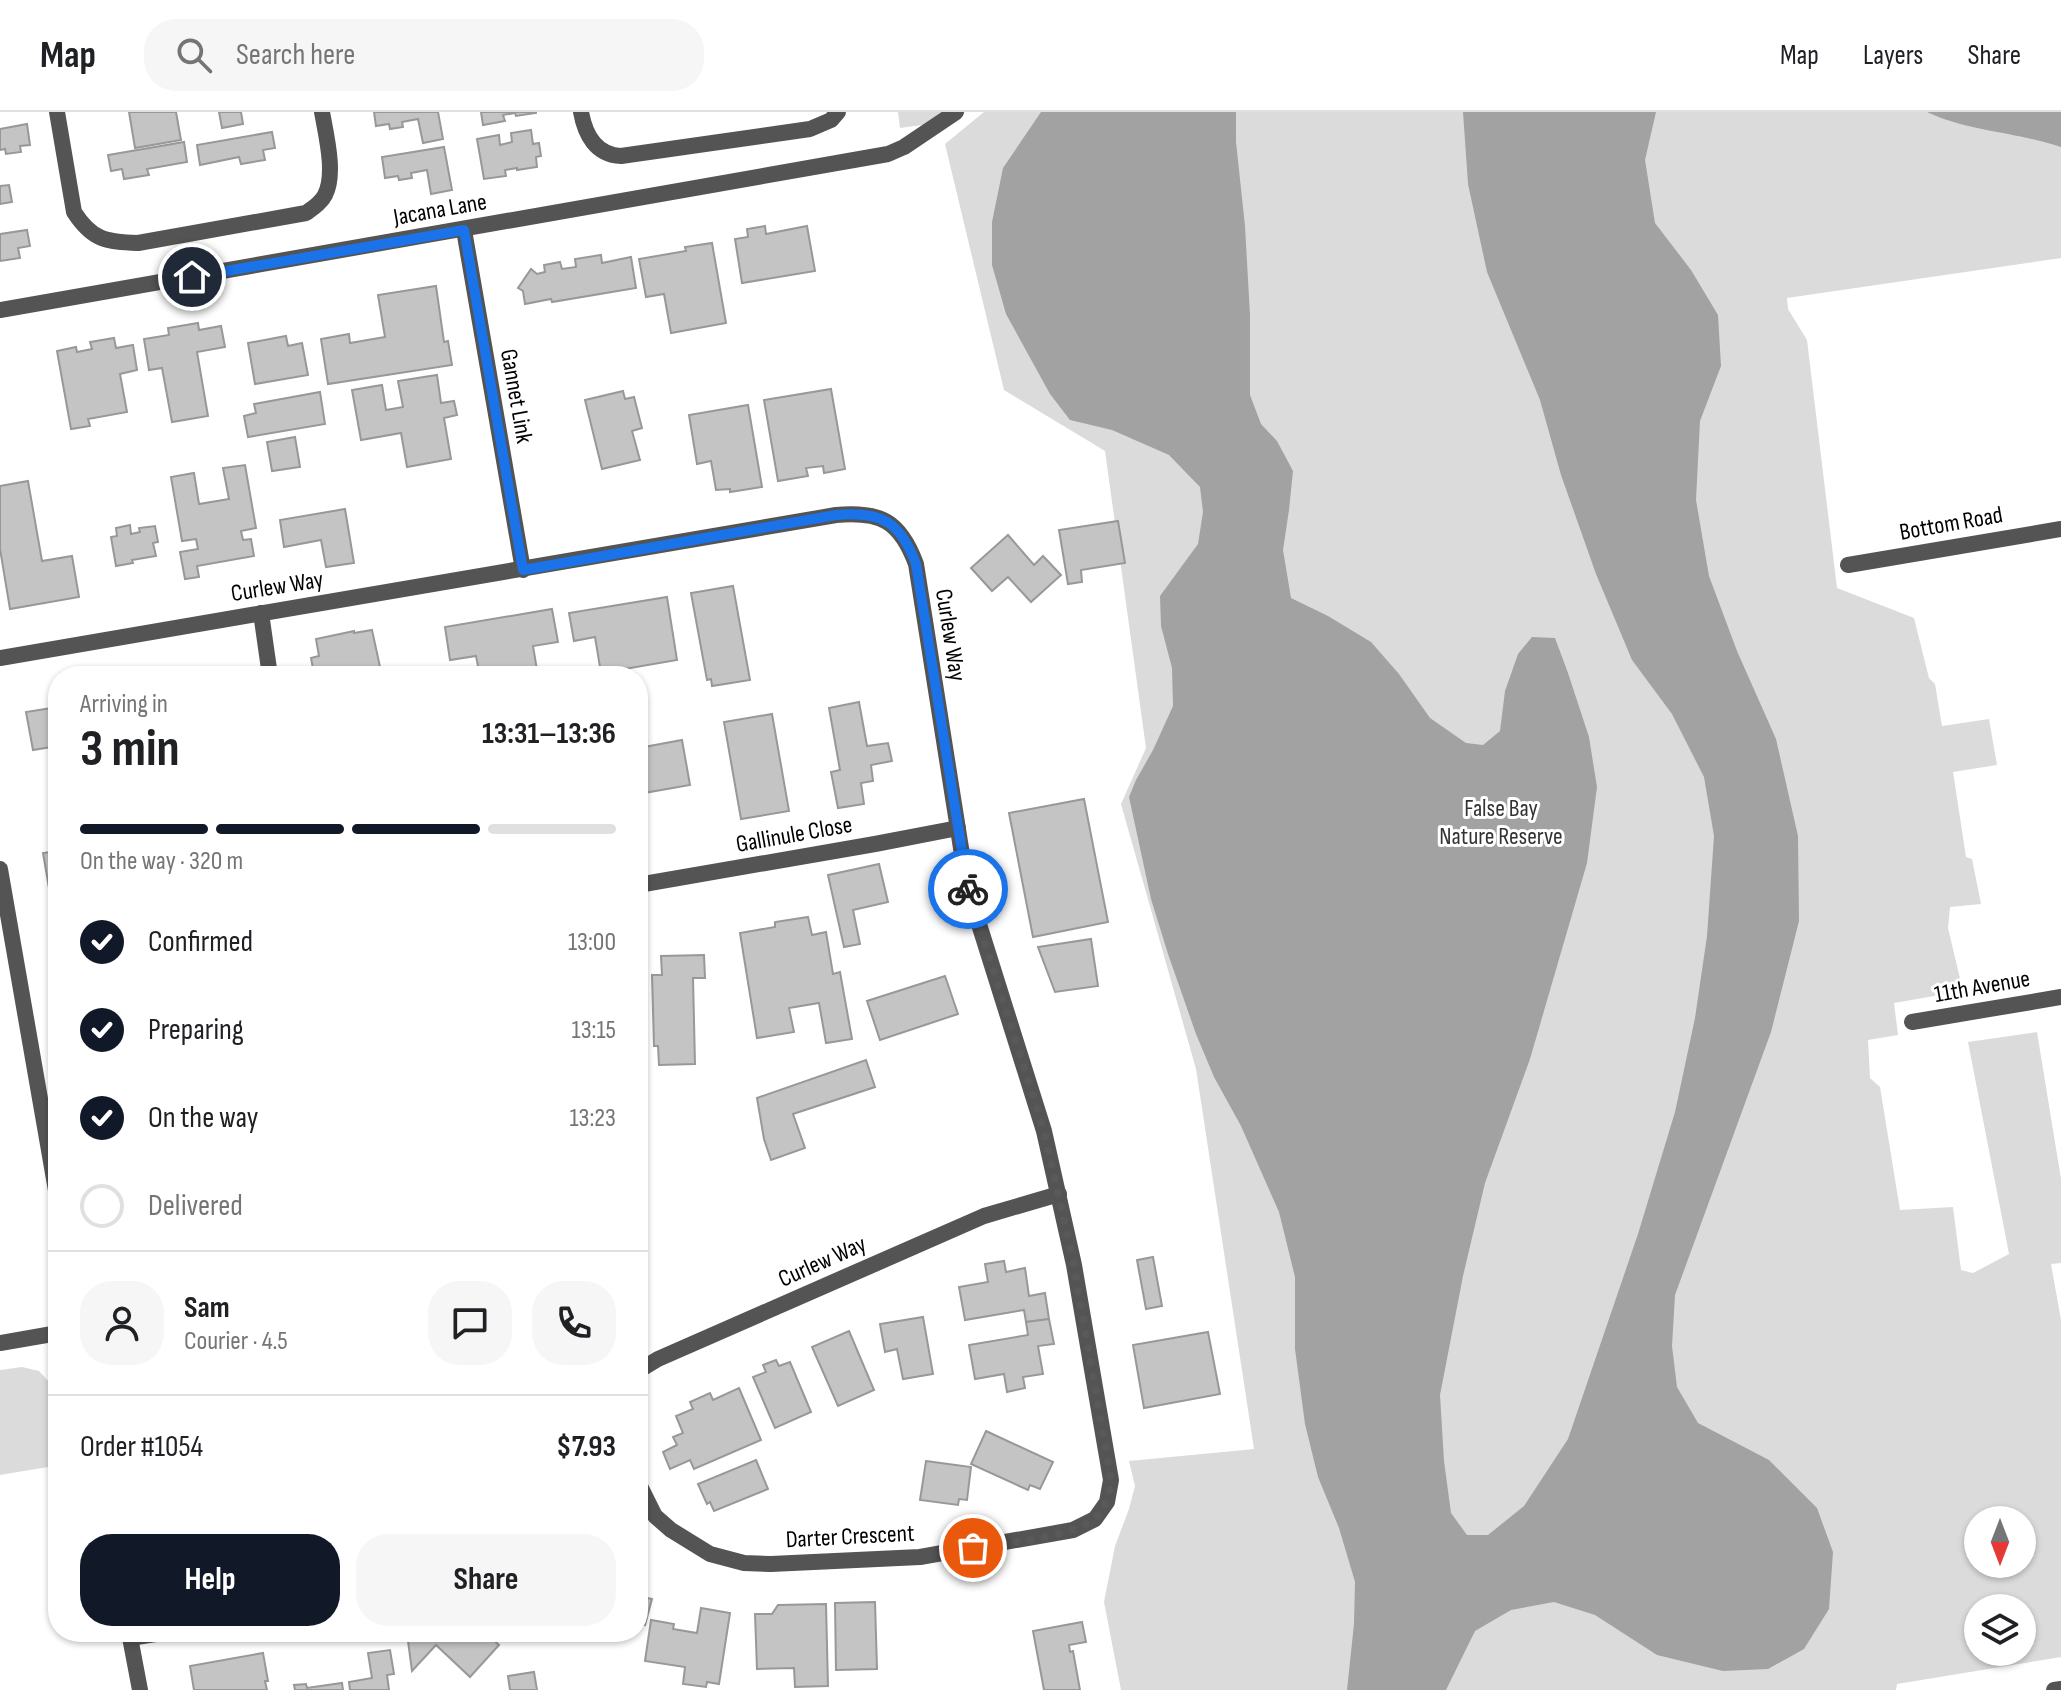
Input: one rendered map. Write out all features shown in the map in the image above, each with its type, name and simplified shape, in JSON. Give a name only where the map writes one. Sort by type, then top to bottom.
[{"type":"street","points":[[57,112],[74,212],[98,238],[138,243],[306,213],[324,196],[329,182],[322,112]]},
{"type":"street","points":[[581,112],[595,146],[611,156],[621,156],[810,129],[831,120],[838,112]]},
{"type":"street","name":"Jacana Lane","points":[[0,310],[888,154],[904,147],[956,112]]},
{"type":"street","name":"Gannet Link","points":[[464,230],[523,570]]},
{"type":"street","name":"Curlew Way","points":[[0,658],[836,515],[856,513],[886,519],[900,532],[916,564],[967,886],[1044,1131],[1059,1194],[984,1216],[648,1365]]},
{"type":"street","name":"Bottom Road","points":[[1848,565],[2061,529]]},
{"type":"street","points":[[261,613],[269,666]]},
{"type":"street","name":"Gallinule Close","points":[[648,883],[958,828]]},
{"type":"street","points":[[0,869],[48,1145]]},
{"type":"street","name":"11th Avenue","points":[[1912,1022],[2061,997]]},
{"type":"street","name":"Darter Crescent","points":[[648,1502],[655,1516],[671,1530],[710,1554],[744,1563],[920,1557],[1051,1535],[1073,1530],[1095,1519],[1107,1502],[1111,1480],[1059,1194]]},
{"type":"street","points":[[0,1343],[48,1335]]},
{"type":"street","points":[[131,1642],[140,1690]]},
{"type":"street","points":[[2054,1690],[2061,1689]]},
{"type":"green space","points":[[898,112],[946,112],[930,124],[900,128]]},
{"type":"green space","name":"False Bay Nature Reserve","points":[[984,112],[2061,112],[2061,258],[1787,298],[1788,309],[1807,340],[1837,588],[1914,618],[1929,678],[1935,684],[1942,726],[1989,719],[1997,765],[1953,772],[1966,857],[1972,859],[1981,904],[1950,907],[1948,928],[1963,991],[1894,1003],[1898,1035],[1868,1040],[1870,1078],[1880,1087],[1900,1210],[1953,1207],[1961,1270],[1973,1273],[2009,1254],[1968,1042],[2037,1032],[2061,1179],[2061,1263],[2051,1264],[2061,1320],[2061,1657],[2036,1661],[2036,1594],[1964,1594],[1964,1666],[2006,1666],[1897,1684],[1896,1690],[1121,1690],[1104,1602],[1115,1546],[1135,1486],[1129,1461],[1254,1449],[1196,1069],[1121,804],[1146,748],[1105,451],[1004,390],[945,144]]},
{"type":"green space","points":[[22,1367],[39,1371],[48,1381],[48,1467],[0,1475],[0,1370]]},
{"type":"shaded area","points":[[1041,112],[1236,112],[1250,315],[1250,395],[1261,424],[1277,441],[1293,471],[1283,550],[1291,598],[1371,642],[1399,674],[1430,718],[1466,743],[1483,745],[1500,731],[1505,691],[1518,654],[1532,637],[1555,638],[1589,737],[1597,787],[1587,863],[1530,1059],[1485,1183],[1440,1395],[1451,1513],[1467,1535],[1488,1535],[1524,1506],[1568,1439],[1638,1234],[1675,1112],[1695,1018],[1707,936],[1714,836],[1704,777],[1672,714],[1632,660],[1596,574],[1561,475],[1540,400],[1487,272],[1468,184],[1463,112],[1656,112],[1645,160],[1655,223],[1691,270],[1718,315],[1721,366],[1700,421],[1696,500],[1709,576],[1737,651],[1776,739],[1798,836],[1799,921],[1771,1032],[1675,1295],[1672,1346],[1677,1387],[1698,1423],[1769,1460],[1817,1508],[1833,1552],[1829,1609],[1804,1649],[1768,1669],[1723,1671],[1657,1655],[1595,1615],[1554,1602],[1511,1610],[1475,1631],[1446,1690],[1347,1690],[1355,1582],[1339,1528],[1318,1477],[1305,1424],[1295,1349],[1295,1277],[1279,1212],[1241,1126],[1214,1077],[1168,954],[1151,899],[1129,797],[1173,706],[1172,668],[1161,626],[1160,596],[1198,544],[1203,512],[1200,487],[1169,455],[1112,430],[1070,420],[1050,394],[1006,314],[992,265],[992,222],[1003,168]]},
{"type":"shaded area","points":[[1927,112],[2061,112],[2061,147],[1960,124]]},
{"type":"building","points":[[129,112],[176,112],[181,140],[135,148]]},
{"type":"building","points":[[219,112],[241,112],[243,124],[222,128]]},
{"type":"building","points":[[374,112],[438,112],[443,139],[423,143],[418,119],[402,122],[403,127],[390,129],[389,124],[376,126]]},
{"type":"building","points":[[481,112],[536,113],[503,115],[505,121],[483,125]]},
{"type":"building","points":[[27,124],[30,145],[20,146],[21,152],[6,154],[5,149],[0,150],[0,129]]},
{"type":"building","points":[[531,130],[533,144],[539,143],[541,156],[536,157],[537,167],[505,170],[506,176],[484,179],[477,139],[499,135],[500,145],[512,142],[511,133]]},
{"type":"building","points":[[272,132],[275,148],[263,150],[265,160],[241,164],[239,157],[200,165],[197,145]]},
{"type":"building","points":[[184,142],[187,162],[147,169],[149,175],[124,179],[122,169],[111,171],[108,155]]},
{"type":"building","points":[[444,147],[452,190],[431,194],[427,170],[411,173],[412,178],[385,178],[382,157]]},
{"type":"building","points":[[9,185],[12,202],[0,204],[0,186]]},
{"type":"building","points":[[765,226],[766,234],[807,226],[815,271],[742,283],[735,239],[748,237],[747,229]]},
{"type":"building","points":[[27,230],[30,246],[18,248],[20,258],[0,261],[0,234]]},
{"type":"building","points":[[712,243],[726,323],[671,333],[664,294],[646,297],[639,259]]},
{"type":"building","points":[[601,255],[602,263],[631,257],[636,288],[525,304],[523,291],[518,288],[531,269],[537,274],[545,272],[544,265],[560,262],[562,269],[576,267],[575,259]]},
{"type":"building","points":[[436,286],[444,342],[448,341],[452,365],[328,384],[321,339],[349,334],[350,343],[385,337],[378,295]]},
{"type":"building","points":[[198,323],[199,330],[221,326],[225,347],[197,352],[208,416],[172,422],[162,368],[149,370],[144,339],[169,335],[168,328]]},
{"type":"building","points":[[286,336],[288,346],[302,343],[308,375],[255,384],[248,343]]},
{"type":"building","points":[[114,338],[116,348],[133,345],[137,370],[120,374],[127,412],[88,419],[90,426],[71,429],[57,351],[76,347],[77,352],[92,349],[90,342]]},
{"type":"building","points":[[437,375],[441,403],[454,401],[457,415],[444,418],[451,459],[407,467],[401,433],[361,440],[352,390],[382,385],[386,410],[403,407],[398,381]]},
{"type":"building","points":[[831,389],[845,469],[824,473],[823,466],[806,468],[808,476],[778,481],[764,400]]},
{"type":"building","points":[[623,391],[625,399],[634,397],[642,428],[632,431],[640,460],[602,469],[585,400]]},
{"type":"building","points":[[320,392],[325,424],[248,437],[244,416],[256,413],[254,404]]},
{"type":"building","points":[[748,405],[762,487],[730,492],[730,489],[716,490],[711,461],[697,464],[689,415]]},
{"type":"building","points":[[295,437],[300,467],[272,471],[267,442]]},
{"type":"building","points":[[245,465],[256,528],[241,531],[243,540],[251,539],[254,556],[197,566],[199,577],[185,579],[180,552],[198,549],[196,539],[182,541],[171,477],[194,473],[199,504],[229,499],[223,468]]},
{"type":"building","points":[[28,481],[42,561],[72,556],[79,597],[10,609],[0,549],[0,486]]},
{"type":"building","points":[[345,509],[354,563],[326,567],[321,540],[284,547],[280,520]]},
{"type":"building","points":[[1118,521],[1125,563],[1081,570],[1082,582],[1068,584],[1059,530]]},
{"type":"building","points":[[130,525],[131,534],[140,532],[139,528],[155,526],[158,542],[153,543],[156,556],[116,566],[111,537],[117,536],[116,528]]},
{"type":"building","points":[[1008,535],[1034,565],[1043,556],[1061,575],[1031,602],[1008,577],[992,591],[971,568]]},
{"type":"building","points":[[733,586],[750,680],[712,686],[711,679],[707,680],[691,593]]},
{"type":"building","points":[[667,597],[677,660],[642,666],[600,666],[595,637],[574,641],[569,613]]},
{"type":"building","points":[[552,609],[558,642],[533,646],[536,666],[478,666],[476,656],[450,660],[445,627]]},
{"type":"building","points":[[372,630],[380,666],[312,666],[311,658],[319,656],[316,639]]},
{"type":"building","points":[[859,702],[867,746],[888,743],[892,761],[871,765],[873,781],[861,783],[864,804],[838,808],[831,772],[840,770],[829,708]]},
{"type":"building","points":[[48,709],[48,748],[33,750],[26,712]]},
{"type":"building","points":[[772,714],[789,811],[741,819],[724,722]]},
{"type":"building","points":[[682,740],[690,785],[648,792],[648,746]]},
{"type":"building","points":[[1084,799],[1108,922],[1033,937],[1009,813]]},
{"type":"building","points":[[48,852],[48,882],[43,853]]},
{"type":"building","points":[[879,864],[888,902],[853,910],[860,944],[844,947],[828,875]]},
{"type":"building","points":[[808,917],[812,935],[826,932],[833,974],[840,972],[852,1039],[826,1043],[819,1003],[789,1008],[794,1032],[757,1038],[740,933],[775,927],[775,922]]},
{"type":"building","points":[[1091,939],[1098,986],[1055,992],[1038,947]]},
{"type":"building","points":[[704,955],[705,978],[693,978],[695,1064],[659,1065],[658,1046],[654,1046],[652,975],[662,975],[661,956]]},
{"type":"building","points":[[945,976],[958,1014],[880,1040],[867,1001]]},
{"type":"building","points":[[866,1060],[875,1087],[793,1114],[805,1148],[771,1160],[757,1098]]},
{"type":"building","points":[[1153,1257],[1162,1306],[1146,1309],[1137,1260]]},
{"type":"building","points":[[1004,1261],[1006,1272],[1025,1268],[1029,1296],[1045,1293],[1049,1319],[1026,1322],[1024,1310],[965,1320],[959,1287],[988,1282],[985,1264]]},
{"type":"building","points":[[923,1317],[933,1374],[903,1379],[897,1349],[885,1352],[880,1324]]},
{"type":"building","points":[[1049,1319],[1054,1344],[1038,1346],[1043,1374],[1023,1377],[1025,1388],[1007,1392],[1004,1374],[975,1379],[969,1345],[1028,1335],[1026,1322]]},
{"type":"building","points":[[849,1331],[874,1390],[838,1406],[812,1347]]},
{"type":"building","points":[[1208,1332],[1220,1394],[1144,1408],[1133,1345]]},
{"type":"building","points":[[776,1360],[779,1366],[790,1362],[811,1412],[775,1428],[753,1377],[766,1372],[763,1365]]},
{"type":"building","points":[[739,1388],[761,1440],[694,1469],[690,1460],[670,1469],[663,1452],[677,1445],[673,1437],[683,1433],[676,1416],[693,1409],[690,1402],[710,1393],[713,1400]]},
{"type":"building","points":[[986,1431],[1053,1462],[1040,1489],[1030,1485],[1028,1490],[971,1464]]},
{"type":"building","points":[[756,1460],[768,1489],[714,1511],[710,1502],[707,1504],[698,1484]]},
{"type":"building","points":[[926,1461],[971,1467],[967,1500],[959,1499],[958,1505],[920,1500]]},
{"type":"building","points":[[875,1602],[877,1669],[836,1670],[835,1603]]},
{"type":"building","points":[[826,1604],[828,1686],[795,1687],[794,1668],[757,1669],[755,1614],[772,1614],[778,1605]]},
{"type":"building","points":[[701,1608],[730,1613],[719,1684],[707,1682],[706,1687],[683,1684],[685,1667],[645,1661],[651,1620],[674,1624],[673,1629],[697,1633]]},
{"type":"building","points":[[1082,1622],[1086,1642],[1069,1645],[1070,1652],[1073,1651],[1080,1690],[1044,1690],[1033,1631]]},
{"type":"building","points":[[408,1642],[496,1642],[499,1645],[470,1677],[436,1645],[412,1671]]},
{"type":"building","points":[[390,1650],[394,1674],[387,1675],[389,1690],[350,1690],[349,1682],[372,1678],[368,1653]]},
{"type":"building","points":[[263,1653],[267,1690],[194,1690],[190,1666]]},
{"type":"building","points":[[534,1672],[537,1690],[510,1690],[508,1676]]},
{"type":"building","points":[[342,1683],[343,1690],[295,1690],[294,1685],[306,1684],[307,1688]]},
{"type":"way so far","points":[[968,889],[1044,1131],[1074,1265],[1111,1480],[1107,1502],[1095,1519],[1073,1530],[973,1548]]},
{"type":"route","points":[[192,277],[464,230],[523,570],[836,515],[856,513],[886,519],[900,532],[916,564],[968,889]]}]
